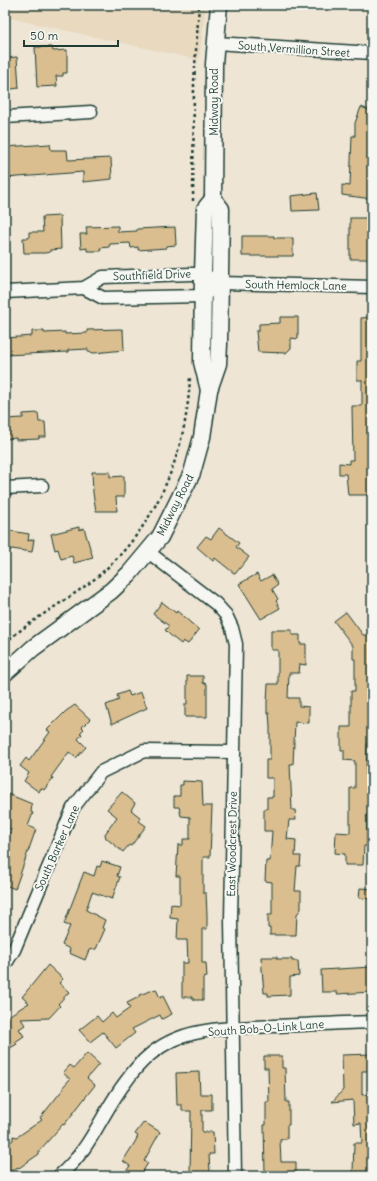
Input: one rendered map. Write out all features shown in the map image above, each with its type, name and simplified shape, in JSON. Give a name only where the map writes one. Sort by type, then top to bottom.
[{"type":"main road","name":"Midway Road","points":[[5,672],[33,648],[111,591],[129,574],[160,537],[192,473],[202,437],[209,390],[218,364],[221,283],[221,210],[213,199],[216,43],[219,5]]},
{"type":"main road","name":"Midway Road","points":[[209,390],[202,362],[203,274],[205,208],[213,199]]},
{"type":"street","name":"South Vermillion Street","points":[[216,43],[372,53]]},
{"type":"street","points":[[5,117],[91,112]]},
{"type":"street","name":"Southfield Drive","points":[[5,292],[84,288],[103,277],[203,274],[221,283]]},
{"type":"street","points":[[203,296],[221,283]]},
{"type":"street","name":"South Hemlock Lane","points":[[221,283],[372,287]]},
{"type":"street","name":"Southfield Drive","points":[[84,288],[103,298],[203,296]]},
{"type":"street","points":[[5,488],[42,486]]},
{"type":"street","name":"East Woodcrest Drive","points":[[147,551],[216,604],[226,615],[232,628],[236,644],[231,920],[235,1176]]},
{"type":"street","name":"South Barker Lane","points":[[5,965],[14,950],[73,808],[101,772],[144,751],[233,752]]},
{"type":"street","name":"South Bob-O-Link Lane","points":[[59,1176],[70,1166],[90,1142],[126,1080],[144,1060],[175,1040],[203,1032],[232,1028],[372,1022]]},
{"type":"path","points":[[193,202],[194,82],[199,5]]},
{"type":"path","points":[[5,643],[33,621],[92,581],[125,548],[139,531],[162,494],[179,450],[184,431],[190,371]]},
{"type":"shaded area","points":[[5,5],[206,5],[199,60],[5,17]]},
{"type":"building","points":[[35,47],[52,47],[53,51],[67,50],[67,73],[63,73],[63,76],[56,76],[57,86],[37,87]]},
{"type":"building","points":[[17,57],[19,88],[5,90],[5,58]]},
{"type":"building","points":[[361,107],[372,111],[372,199],[342,195],[342,185],[350,186],[352,136],[355,136],[355,123]]},
{"type":"building","points":[[50,144],[51,150],[67,150],[68,160],[111,158],[112,179],[83,182],[83,172],[5,178],[5,147]]},
{"type":"building","points":[[317,193],[319,210],[292,211],[291,196]]},
{"type":"building","points":[[60,216],[61,249],[50,250],[50,252],[45,253],[24,253],[23,238],[29,238],[29,232],[43,232],[42,217]]},
{"type":"building","points":[[350,218],[372,218],[372,259],[350,259]]},
{"type":"building","points":[[118,226],[118,232],[137,231],[137,229],[175,227],[176,245],[166,246],[166,248],[138,250],[138,247],[131,248],[130,243],[110,244],[109,247],[100,248],[101,251],[87,251],[87,248],[81,249],[80,234],[87,234],[86,227]]},
{"type":"building","points":[[242,236],[274,236],[274,238],[293,238],[293,256],[242,256]]},
{"type":"building","points":[[280,317],[298,317],[298,339],[291,338],[291,348],[286,353],[258,352],[256,331],[259,331],[259,324],[280,323]]},
{"type":"building","points":[[372,317],[372,441],[370,441],[369,495],[348,495],[346,474],[339,474],[339,463],[349,464],[349,460],[353,460],[352,406],[362,406],[362,380],[357,380],[357,361],[361,361],[361,318]]},
{"type":"building","points":[[87,330],[123,330],[124,350],[94,353],[88,352],[88,349],[68,350],[68,352],[5,355],[5,338],[32,336],[32,331],[44,331],[44,333],[65,332],[65,334],[87,333]]},
{"type":"building","points":[[38,413],[39,422],[45,422],[46,437],[39,437],[39,439],[6,439],[5,419],[23,418],[23,414]]},
{"type":"building","points":[[92,472],[110,472],[110,477],[124,476],[124,497],[116,497],[117,511],[96,511]]},
{"type":"building","points":[[79,527],[79,530],[84,528],[93,558],[74,563],[72,556],[61,559],[58,549],[55,550],[51,534]]},
{"type":"building","points":[[219,528],[239,543],[236,547],[249,557],[235,574],[215,558],[213,561],[197,547],[206,536],[211,539]]},
{"type":"building","points":[[5,530],[29,534],[28,541],[34,539],[32,552],[12,549],[5,554]]},
{"type":"building","points":[[257,574],[261,581],[272,575],[278,585],[272,589],[278,599],[276,601],[280,608],[261,619],[239,584]]},
{"type":"building","points":[[162,602],[176,613],[177,611],[199,630],[188,644],[183,641],[181,644],[171,636],[165,630],[169,626],[153,614]]},
{"type":"building","points":[[346,612],[363,635],[372,635],[372,738],[368,738],[366,775],[372,775],[372,814],[367,814],[367,846],[364,846],[363,865],[345,865],[345,854],[335,853],[336,832],[350,833],[350,788],[355,788],[355,761],[344,760],[344,750],[341,750],[341,727],[351,727],[351,691],[355,691],[355,659],[353,659],[353,646],[334,621]]},
{"type":"building","points":[[271,630],[292,630],[292,635],[300,635],[300,644],[306,644],[306,665],[300,664],[299,673],[289,673],[288,698],[299,698],[299,706],[309,707],[309,723],[295,722],[293,764],[290,764],[292,810],[295,810],[296,820],[289,820],[287,839],[296,840],[295,856],[301,856],[300,866],[297,866],[295,891],[301,891],[301,909],[297,914],[296,935],[270,935],[270,928],[268,928],[268,915],[272,915],[272,882],[265,881],[266,861],[270,861],[272,831],[264,831],[264,809],[267,809],[267,797],[273,797],[273,778],[266,778],[266,760],[270,760],[270,726],[269,713],[267,713],[267,702],[268,684],[278,684],[278,650],[271,650]]},
{"type":"building","points":[[187,676],[203,676],[203,683],[207,684],[207,717],[185,717],[185,704],[187,704]]},
{"type":"building","points":[[128,691],[130,696],[141,692],[147,708],[112,724],[106,705],[119,700],[117,695]]},
{"type":"building","points":[[75,705],[90,719],[82,727],[84,729],[80,733],[82,734],[78,739],[86,747],[76,758],[69,752],[51,777],[53,778],[44,790],[41,788],[39,792],[24,781],[29,773],[20,766],[26,758],[29,761],[50,732],[47,730],[66,711]]},
{"type":"building","points":[[183,781],[202,782],[203,806],[212,806],[210,857],[203,857],[203,893],[206,893],[207,929],[202,929],[202,963],[206,963],[207,977],[203,978],[203,1000],[193,1000],[193,997],[182,997],[182,963],[188,963],[187,940],[177,940],[178,919],[170,918],[171,904],[180,905],[180,876],[176,876],[178,845],[183,845],[183,839],[190,839],[190,817],[181,816],[179,807],[174,807],[174,796],[180,796],[180,785],[183,785]]},
{"type":"building","points":[[122,792],[135,803],[131,810],[141,818],[139,821],[146,826],[131,846],[129,845],[123,852],[106,838],[105,834],[117,817],[107,809]]},
{"type":"building","points":[[8,794],[32,804],[31,812],[33,813],[28,826],[36,829],[15,889],[5,885],[5,844],[11,829],[5,826],[5,802]]},
{"type":"building","points":[[102,861],[120,867],[117,876],[120,877],[112,899],[92,892],[86,910],[105,920],[102,928],[105,929],[96,949],[89,950],[85,960],[69,953],[70,949],[62,945],[70,926],[64,924],[84,872],[94,876],[97,866],[100,867]]},
{"type":"building","points":[[360,888],[372,889],[372,899],[359,898]]},
{"type":"building","points":[[261,957],[277,957],[277,959],[292,959],[292,961],[298,961],[299,976],[290,977],[290,995],[268,996],[268,993],[264,993]]},
{"type":"building","points":[[48,965],[63,979],[59,983],[69,992],[58,1004],[60,1006],[49,1018],[21,1019],[25,1025],[19,1029],[24,1036],[15,1042],[17,1044],[5,1051],[5,1018],[29,1003],[22,997]]},
{"type":"building","points":[[372,967],[372,992],[337,994],[337,992],[322,992],[321,970]]},
{"type":"building","points":[[156,989],[160,998],[163,996],[172,1014],[162,1019],[160,1015],[132,1029],[135,1033],[116,1048],[103,1032],[90,1042],[79,1030],[97,1016],[102,1022],[112,1013],[116,1018],[130,1008],[127,1003],[139,997],[139,995]]},
{"type":"building","points":[[87,1053],[99,1064],[87,1078],[95,1085],[64,1125],[63,1124],[39,1151],[39,1154],[19,1168],[18,1167],[5,1174],[5,1146],[13,1140],[13,1136],[17,1137],[42,1120],[40,1118],[70,1079],[63,1073],[70,1065],[74,1068]]},
{"type":"building","points":[[372,1054],[372,1071],[362,1071],[362,1095],[369,1094],[370,1109],[372,1109],[372,1172],[353,1172],[354,1143],[362,1143],[361,1123],[354,1124],[353,1100],[332,1102],[343,1090],[342,1055]]},
{"type":"building","points":[[264,1056],[282,1056],[282,1068],[285,1068],[286,1102],[289,1102],[289,1125],[287,1125],[287,1139],[280,1140],[281,1162],[296,1162],[296,1176],[269,1176],[269,1173],[265,1173],[264,1125],[266,1125],[266,1102],[269,1102],[268,1068],[264,1068]]},
{"type":"building","points":[[199,1072],[200,1094],[212,1094],[212,1110],[202,1110],[202,1132],[213,1132],[214,1154],[209,1154],[210,1173],[190,1173],[191,1111],[182,1111],[182,1105],[177,1105],[176,1073]]},
{"type":"building","points":[[144,1122],[160,1132],[144,1161],[148,1163],[140,1176],[122,1176],[130,1166],[123,1161],[138,1136],[135,1134]]}]
